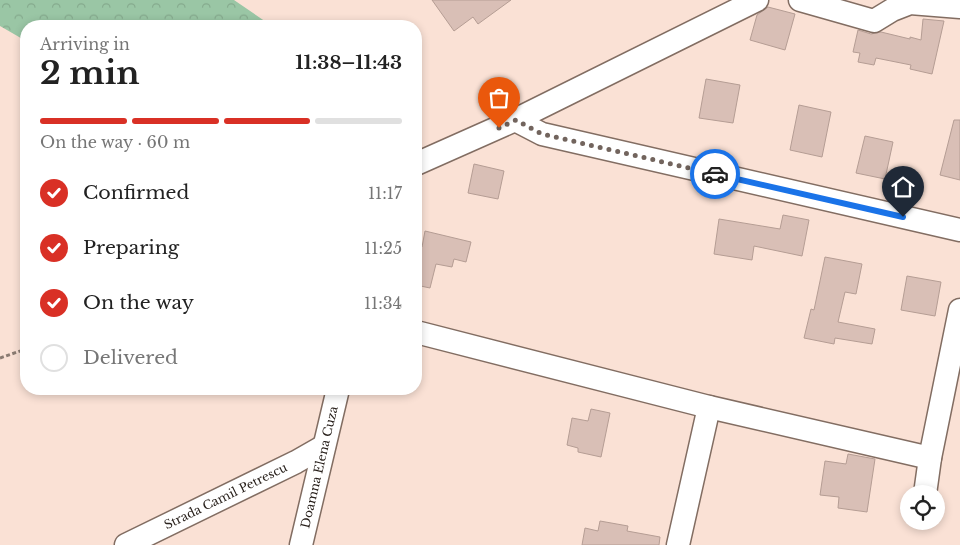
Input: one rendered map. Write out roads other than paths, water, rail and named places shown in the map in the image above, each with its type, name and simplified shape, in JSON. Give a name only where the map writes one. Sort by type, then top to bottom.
[{"type":"street","points":[[422,161],[516,120],[757,0]]},
{"type":"street","points":[[800,0],[874,22],[892,10],[910,3],[960,7]]},
{"type":"street","points":[[516,120],[542,134],[960,230]]},
{"type":"street","points":[[926,485],[960,310]]},
{"type":"street","points":[[422,334],[708,407],[930,458]]},
{"type":"street","name":"Doamna Elena Cuza","points":[[301,545],[337,395]]},
{"type":"street","points":[[678,545],[708,407]]},
{"type":"street","name":"Strada Camil Petrescu","points":[[126,545],[288,467],[324,446]]}]
